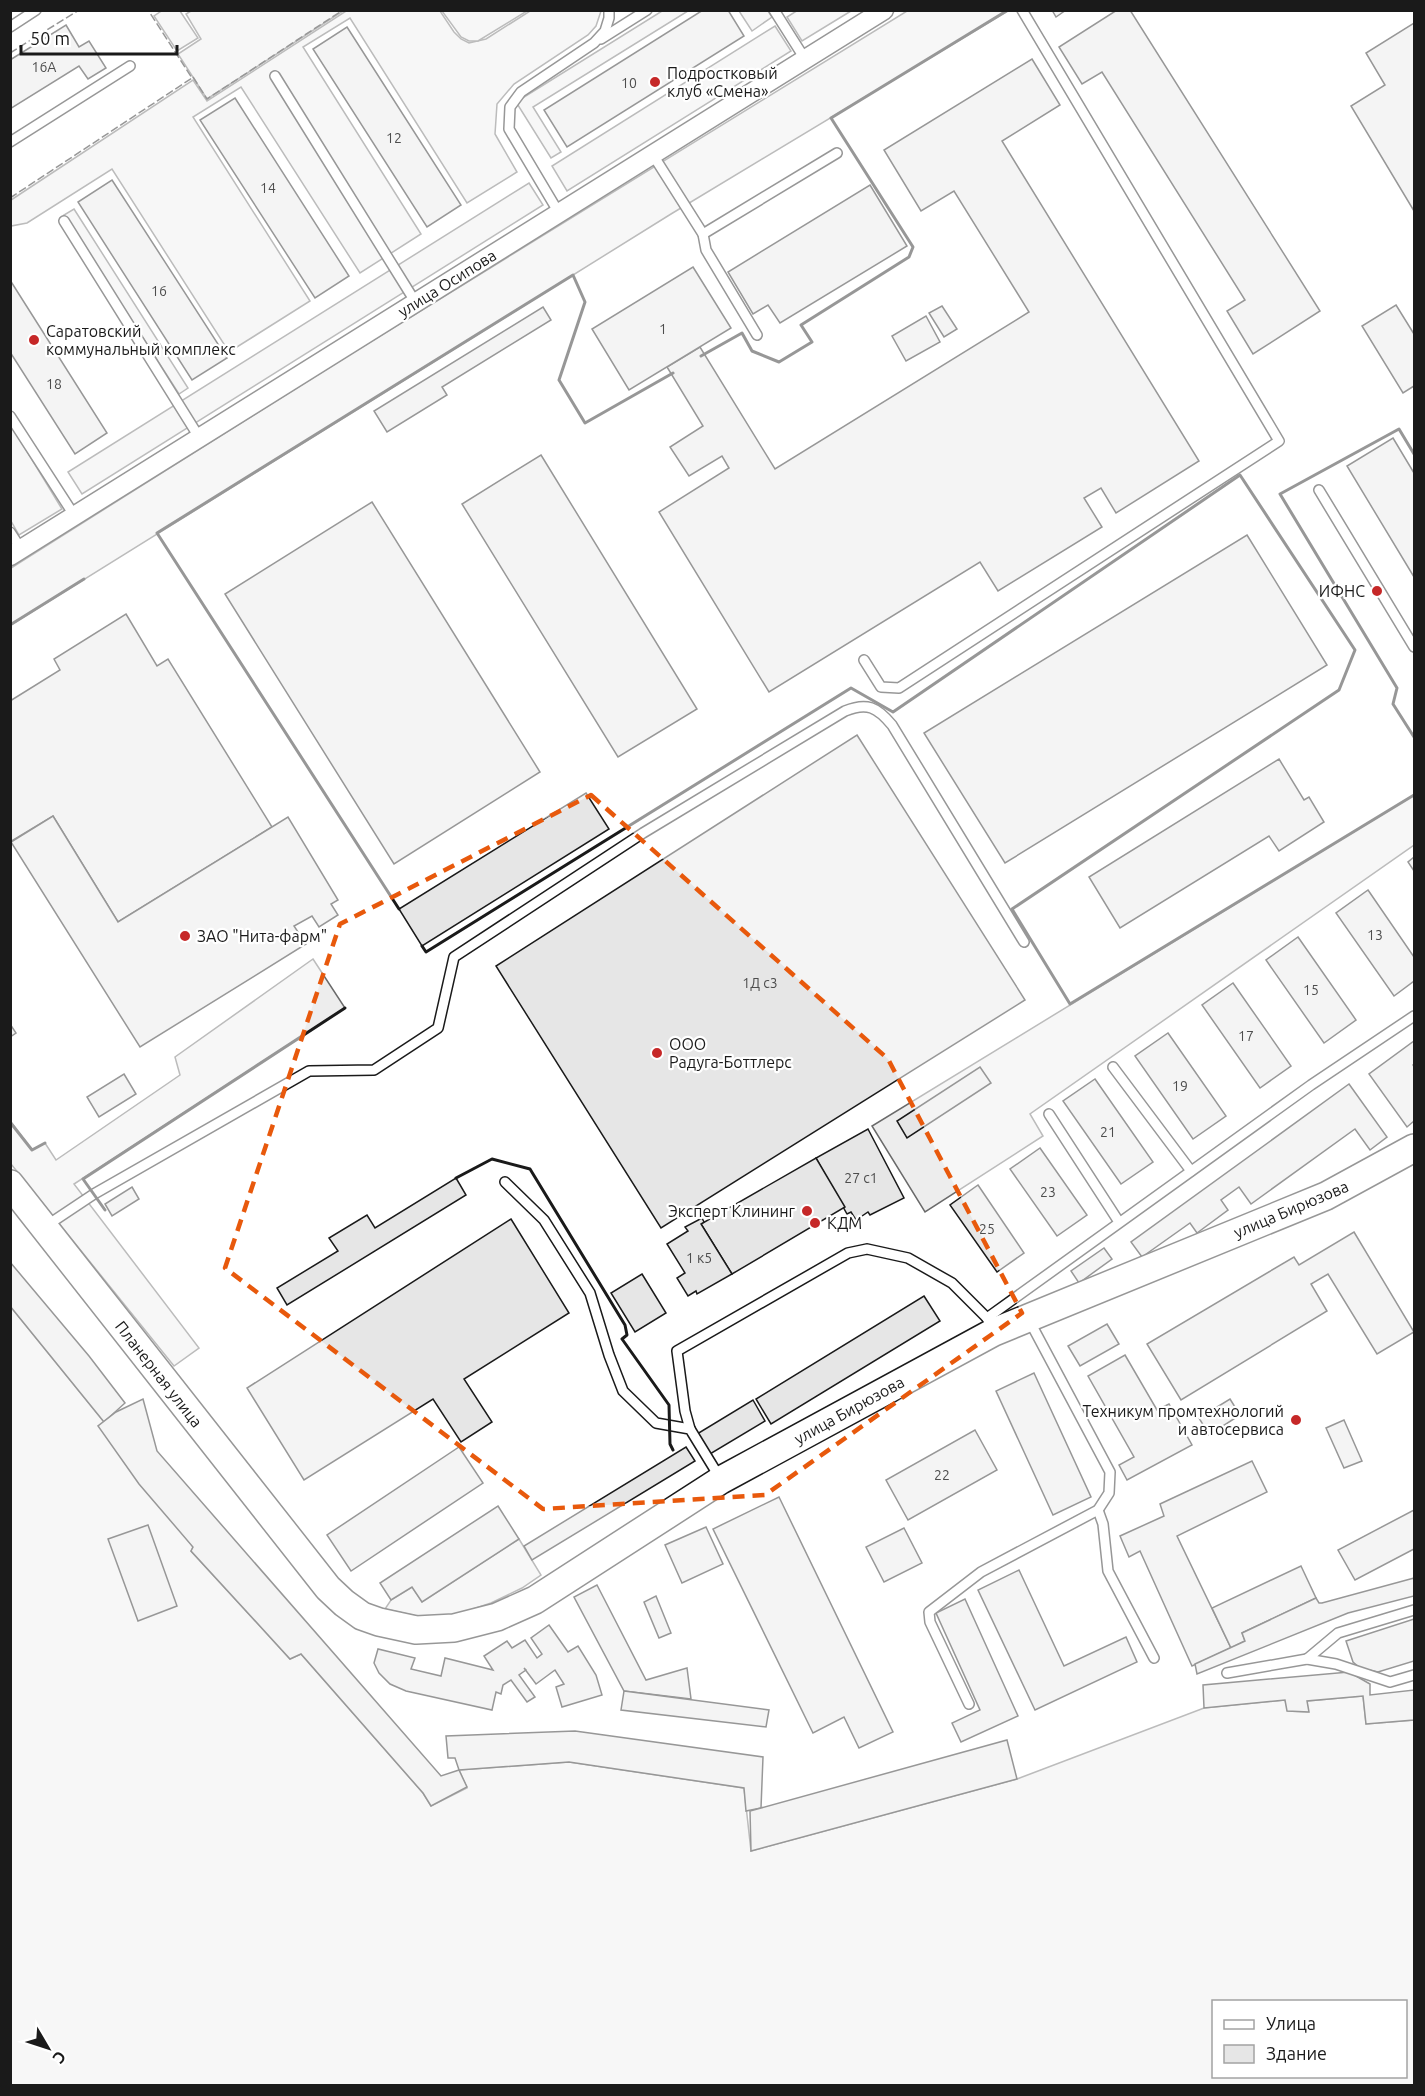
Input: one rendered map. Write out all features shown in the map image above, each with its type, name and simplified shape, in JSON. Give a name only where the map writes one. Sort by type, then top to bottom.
[{"type":"main road","name":"улица Бирюзова","points":[[308,1563],[328,1588],[362,1616],[379,1623],[417,1630],[454,1628],[497,1617],[535,1600],[721,1480],[991,1325],[1028,1318],[1326,1196],[1413,1152]]},
{"type":"main road","name":"Планерная улица","points":[[10,1185],[308,1563]]},
{"type":"street","name":"улица Осипова","points":[[16,553],[884,10]]},
{"type":"lane","points":[[10,27],[36,10]]},
{"type":"lane","points":[[594,43],[604,31],[609,18],[609,10]]},
{"type":"lane","points":[[559,213],[509,129],[510,107],[521,92],[647,10]]},
{"type":"lane","points":[[774,10],[805,60]]},
{"type":"lane","points":[[864,660],[881,687],[899,688],[1279,441],[1022,10]]},
{"type":"lane","points":[[10,142],[130,66]]},
{"type":"lane","points":[[275,76],[416,303]]},
{"type":"lane","points":[[703,234],[837,153]]},
{"type":"lane","points":[[653,155],[703,234],[706,250],[757,335]]},
{"type":"lane","points":[[64,221],[199,437]]},
{"type":"lane","points":[[10,416],[74,515]]},
{"type":"lane","points":[[1318,490],[1414,647]]},
{"type":"lane","points":[[10,532],[16,553]]},
{"type":"lane","points":[[44,1227],[94,1194],[309,1071],[374,1070],[438,1028],[454,957],[643,833],[844,711],[856,706],[870,707],[882,712],[892,725],[1024,942]]},
{"type":"lane","points":[[721,1480],[690,1429],[685,1411],[677,1351],[848,1253],[867,1249],[908,1258],[952,1283],[991,1325],[1119,1222],[1311,1085],[1414,1016]]},
{"type":"lane","points":[[1113,1068],[1191,1171]]},
{"type":"lane","points":[[1049,1114],[1119,1222]]},
{"type":"lane","points":[[505,1182],[544,1221],[590,1293],[609,1355],[623,1390],[656,1423],[690,1429]]},
{"type":"lane","points":[[969,1704],[930,1622],[930,1612],[981,1572],[1098,1510],[1109,1493],[1110,1472],[1028,1318]]},
{"type":"lane","points":[[1098,1510],[1103,1524],[1108,1571],[1154,1658]]},
{"type":"lane","points":[[1307,1659],[1338,1633],[1414,1610]]},
{"type":"lane","points":[[1227,1673],[1307,1659],[1336,1664],[1390,1682],[1414,1675]]},
{"type":"highlighted area","points":[[591,795],[888,1059],[1022,1313],[765,1495],[543,1509],[225,1268],[340,924]]},
{"type":"shaded area","points":[[163,10],[180,11],[198,38],[177,51],[154,16]]},
{"type":"shaded area","points":[[798,10],[851,11],[802,41],[787,17]]},
{"type":"shaded area","points":[[191,11],[343,11],[207,99],[178,54],[201,39],[186,14]]},
{"type":"shaded area","points":[[346,11],[440,11],[454,32],[469,43],[486,39],[530,11],[601,11],[596,26],[588,35],[514,84],[497,104],[495,134],[517,172],[467,203],[350,18],[303,47],[421,234],[360,273],[241,87],[193,117],[310,301],[229,352],[112,169],[27,223],[11,226],[11,200],[193,80],[207,101]]},
{"type":"shaded area","points":[[442,11],[527,11],[478,41],[469,41],[461,37]]},
{"type":"shaded area","points":[[662,11],[688,11],[533,107],[561,152],[551,158],[516,102]]},
{"type":"shaded area","points":[[739,11],[768,11],[772,17],[752,31]]},
{"type":"shaded area","points":[[907,11],[1008,11],[671,214],[11,625],[11,568],[349,355]]},
{"type":"shaded area","points":[[775,26],[791,51],[567,191],[552,166]]},
{"type":"shaded area","points":[[529,183],[543,205],[82,494],[68,472]]},
{"type":"shaded area","points":[[74,209],[188,388],[179,394],[64,215]]},
{"type":"shaded area","points":[[11,425],[62,509],[19,535],[11,521]]},
{"type":"shaded area","points":[[1414,795],[1414,845],[1030,1114],[1043,1136],[925,1212],[872,1126]]},
{"type":"shaded area","points":[[313,959],[345,1008],[74,1184],[199,1348],[174,1366],[11,1164],[11,1122],[32,1150],[45,1143],[56,1160],[180,1075],[175,1057]]},
{"type":"shaded area","points":[[10,1306],[104,1422],[193,1547],[191,1551],[290,1659],[301,1654],[423,1793],[431,1806],[467,1788],[459,1770],[569,1762],[744,1788],[751,1851],[1017,1779],[1204,1708],[1285,1700],[1288,1711],[1308,1712],[1307,1701],[1363,1696],[1366,1724],[1414,1720],[1414,2085],[11,2085]]},
{"type":"shaded area","points":[[519,1539],[541,1575],[522,1588],[491,1603],[449,1617],[417,1616],[385,1609],[391,1600],[412,1587],[422,1602]]},
{"type":"building","points":[[703,10],[728,10],[744,36],[567,147],[544,110]]},
{"type":"building","points":[[1052,10],[1066,10],[1056,17]]},
{"type":"building","points":[[1117,10],[1130,10],[1320,311],[1253,354],[1227,311],[1245,300],[1102,72],[1082,84],[1059,47]]},
{"type":"building","points":[[1414,23],[1414,211],[1351,106],[1385,85],[1366,53]]},
{"type":"building","points":[[66,25],[79,47],[89,41],[106,68],[88,79],[79,66],[10,109],[10,60]]},
{"type":"building","points":[[347,27],[461,205],[427,227],[313,49]]},
{"type":"building","points":[[1032,59],[1060,105],[1002,141],[1199,461],[1116,513],[1101,488],[1084,498],[1102,527],[998,591],[980,562],[769,692],[659,512],[729,468],[722,456],[689,476],[670,447],[703,426],[667,367],[700,347],[775,469],[1029,312],[954,191],[921,211],[884,150]]},
{"type":"building","points":[[235,98],[349,276],[315,298],[200,120]]},
{"type":"building","points":[[112,180],[227,358],[192,380],[78,202]]},
{"type":"building","points":[[870,185],[907,246],[780,323],[768,305],[753,314],[728,272]]},
{"type":"building","points":[[693,267],[731,328],[629,390],[592,329]]},
{"type":"building","points":[[10,280],[107,433],[75,454],[10,352]]},
{"type":"building","points":[[1396,305],[1414,334],[1414,386],[1403,393],[1362,326]]},
{"type":"building","points":[[942,306],[957,329],[944,337],[929,313]]},
{"type":"building","points":[[543,307],[551,320],[442,387],[447,395],[387,432],[374,411]]},
{"type":"building","points":[[926,316],[940,342],[906,361],[892,336]]},
{"type":"building","points":[[1393,438],[1414,473],[1414,577],[1347,466]]},
{"type":"building","points":[[541,455],[697,709],[618,757],[462,504]]},
{"type":"building","points":[[372,502],[540,772],[394,864],[225,594]]},
{"type":"building","points":[[1247,535],[1327,665],[1005,863],[924,733]]},
{"type":"building","points":[[126,614],[157,666],[168,659],[272,827],[118,922],[53,816],[10,842],[10,701],[60,670],[54,659]]},
{"type":"building","points":[[857,735],[1025,1000],[661,1228],[496,966]]},
{"type":"building","points":[[1279,759],[1304,800],[1309,797],[1324,822],[1279,851],[1269,836],[1120,928],[1089,877]]},
{"type":"building","points":[[586,793],[609,829],[422,946],[399,909]]},
{"type":"building","name":"ЗАО \"Нита-фарм\"","points":[[53,816],[118,922],[288,817],[338,900],[331,904],[338,915],[319,927],[312,916],[294,926],[306,944],[140,1047],[11,842]]},
{"type":"building","points":[[1414,857],[1414,871],[1408,862]]},
{"type":"building","points":[[1368,890],[1414,957],[1414,981],[1394,996],[1336,913]]},
{"type":"building","points":[[1298,937],[1356,1020],[1324,1043],[1266,960]]},
{"type":"building","points":[[1233,983],[1291,1066],[1260,1088],[1202,1005]]},
{"type":"building","points":[[10,1024],[16,1033],[10,1037]]},
{"type":"building","points":[[1168,1033],[1226,1116],[1193,1139],[1135,1056]]},
{"type":"building","points":[[1414,1041],[1414,1121],[1407,1127],[1369,1074]]},
{"type":"building","points":[[980,1067],[991,1083],[907,1138],[897,1121]]},
{"type":"building","points":[[124,1074],[136,1094],[99,1117],[87,1097]]},
{"type":"building","points":[[1095,1079],[1153,1162],[1121,1184],[1063,1101]]},
{"type":"building","points":[[1349,1084],[1387,1137],[1370,1150],[1355,1129],[1251,1204],[1239,1187],[1221,1200],[1228,1210],[1197,1233],[1190,1223],[1142,1257],[1131,1242]]},
{"type":"building","points":[[868,1129],[904,1198],[870,1215],[868,1212],[856,1220],[851,1212],[847,1214],[816,1158]]},
{"type":"building","points":[[1040,1148],[1087,1215],[1057,1236],[1010,1169]]},
{"type":"building","points":[[816,1158],[845,1207],[732,1274],[701,1224]]},
{"type":"building","points":[[456,1178],[466,1195],[287,1305],[277,1288],[338,1251],[329,1238],[367,1215],[375,1228]]},
{"type":"building","points":[[978,1185],[1024,1253],[997,1272],[950,1205]]},
{"type":"building","points":[[132,1187],[139,1199],[112,1216],[105,1204]]},
{"type":"building","points":[[702,1218],[704,1222],[701,1224],[732,1274],[697,1294],[696,1291],[688,1296],[677,1278],[685,1273],[667,1244],[688,1231],[685,1227]]},
{"type":"building","points":[[511,1219],[569,1313],[464,1379],[492,1422],[461,1442],[433,1399],[304,1480],[247,1388]]},
{"type":"building","points":[[1354,1232],[1414,1332],[1377,1354],[1328,1274],[1311,1284],[1327,1311],[1181,1400],[1147,1344],[1294,1257],[1299,1265]]},
{"type":"building","points":[[1104,1248],[1112,1259],[1079,1283],[1071,1271]]},
{"type":"building","points":[[10,1262],[89,1356],[125,1403],[104,1422],[10,1306]]},
{"type":"building","points":[[642,1274],[666,1313],[635,1332],[611,1293]]},
{"type":"building","points":[[924,1296],[940,1321],[771,1424],[756,1399]]},
{"type":"building","points":[[1107,1324],[1119,1344],[1080,1366],[1068,1346]]},
{"type":"building","points":[[1125,1355],[1157,1410],[1169,1404],[1192,1445],[1127,1480],[1119,1465],[1134,1457],[1088,1376]]},
{"type":"building","points":[[1034,1373],[1091,1497],[1053,1515],[996,1391]]},
{"type":"building","points":[[143,1399],[157,1451],[441,1776],[459,1770],[467,1787],[431,1806],[423,1793],[301,1654],[290,1659],[191,1551],[193,1547],[139,1484],[98,1426],[116,1412]]},
{"type":"building","points":[[1230,1399],[1240,1415],[1209,1435],[1199,1418]]},
{"type":"building","points":[[753,1400],[765,1421],[710,1454],[697,1434]]},
{"type":"building","points":[[1344,1420],[1362,1461],[1344,1468],[1326,1428]]},
{"type":"building","points":[[975,1430],[997,1470],[908,1520],[886,1480]]},
{"type":"building","points":[[459,1447],[483,1483],[351,1571],[327,1535]]},
{"type":"building","points":[[686,1447],[695,1461],[532,1560],[524,1546]]},
{"type":"building","points":[[1252,1461],[1267,1492],[1177,1536],[1231,1648],[1192,1666],[1140,1551],[1129,1557],[1120,1536],[1164,1516],[1160,1504]]},
{"type":"building","points":[[779,1497],[893,1732],[859,1748],[844,1717],[813,1733],[713,1529]]},
{"type":"building","points":[[498,1506],[519,1539],[422,1602],[412,1587],[391,1600],[380,1583]]},
{"type":"building","points":[[1414,1510],[1414,1549],[1355,1580],[1338,1550]]},
{"type":"building","points":[[148,1525],[177,1606],[138,1621],[108,1539]]},
{"type":"building","points":[[706,1527],[723,1564],[682,1583],[665,1545]]},
{"type":"building","points":[[904,1528],[922,1563],[884,1582],[866,1547]]},
{"type":"building","points":[[1301,1566],[1316,1598],[1242,1633],[1245,1641],[1231,1648],[1212,1608]]},
{"type":"building","points":[[1019,1570],[1064,1666],[1126,1637],[1137,1662],[1035,1710],[978,1590]]},
{"type":"building","points":[[1414,1578],[1414,1596],[1348,1613],[1197,1674],[1195,1664],[1245,1641],[1242,1633],[1316,1598],[1319,1603],[1322,1603]]},
{"type":"building","points":[[597,1585],[646,1680],[687,1668],[691,1699],[624,1691],[574,1597]]},
{"type":"building","points":[[656,1596],[671,1633],[659,1638],[644,1602]]},
{"type":"building","points":[[965,1599],[1018,1716],[961,1742],[952,1723],[980,1710],[936,1613]]},
{"type":"building","points":[[1414,1619],[1414,1661],[1378,1672],[1360,1668],[1353,1662],[1346,1641]]},
{"type":"building","points":[[549,1625],[568,1652],[578,1646],[596,1675],[602,1695],[562,1707],[556,1687],[564,1684],[555,1670],[536,1684],[526,1670],[519,1675],[535,1697],[527,1702],[511,1680],[503,1685],[501,1694],[496,1692],[492,1710],[406,1691],[390,1684],[379,1673],[374,1663],[378,1649],[415,1658],[411,1669],[441,1676],[445,1658],[493,1670],[484,1656],[507,1641],[512,1648],[525,1640],[537,1658],[542,1654],[531,1638]]},
{"type":"building","points":[[1349,1672],[1370,1684],[1370,1695],[1414,1690],[1414,1720],[1366,1724],[1363,1696],[1307,1701],[1309,1712],[1287,1711],[1285,1700],[1204,1708],[1203,1685]]},
{"type":"building","points":[[624,1691],[769,1710],[766,1727],[621,1710]]},
{"type":"building","points":[[575,1731],[763,1757],[761,1808],[746,1811],[744,1788],[569,1762],[459,1770],[455,1758],[448,1758],[446,1736]]},
{"type":"building","points":[[1007,1740],[1017,1779],[751,1851],[750,1811]]},
{"type":"fence","points":[[10,53],[79,10]]},
{"type":"fence","points":[[10,198],[192,78],[148,10]]},
{"type":"fence","points":[[193,77],[207,99],[343,10]]},
{"type":"wall","points":[[701,356],[742,333],[752,351],[779,362],[812,342],[801,325],[909,257],[913,247],[831,118],[1008,10]]},
{"type":"wall","points":[[399,909],[157,533],[573,275],[585,302],[559,380],[585,423],[673,373]]},
{"type":"wall","points":[[1414,454],[1399,429],[1280,494],[1397,688],[1393,704],[1414,737]]},
{"type":"wall","points":[[422,946],[426,952],[851,688],[893,712],[1240,475],[1355,650],[1339,690],[1012,909],[1070,1004],[1414,795]]},
{"type":"wall","points":[[10,625],[84,579]]},
{"type":"wall","points":[[105,1210],[83,1179],[345,1008]]},
{"type":"wall","points":[[10,1122],[32,1150],[45,1143]]},
{"type":"wall","points":[[456,1178],[492,1159],[530,1169],[625,1325],[627,1335],[622,1339],[669,1405],[670,1444],[673,1450]]},
{"type":"place","name":"Подростковый клуб «Смена»","points":[[655,82]]},
{"type":"place","name":"Саратовский коммунальный комплекс","points":[[34,340]]},
{"type":"place","name":"ИФНС","points":[[1377,591]]},
{"type":"place","name":"ЗАО \"Нита-фарм\"","points":[[185,936]]},
{"type":"place","name":"ООО Радуга-Боттлерс","points":[[657,1053]]},
{"type":"place","name":"Эксперт Клининг","points":[[807,1211]]},
{"type":"place","name":"КДМ","points":[[815,1223]]},
{"type":"place","name":"Техникум промтехнологий и автосервиса","points":[[1296,1420]]}]
